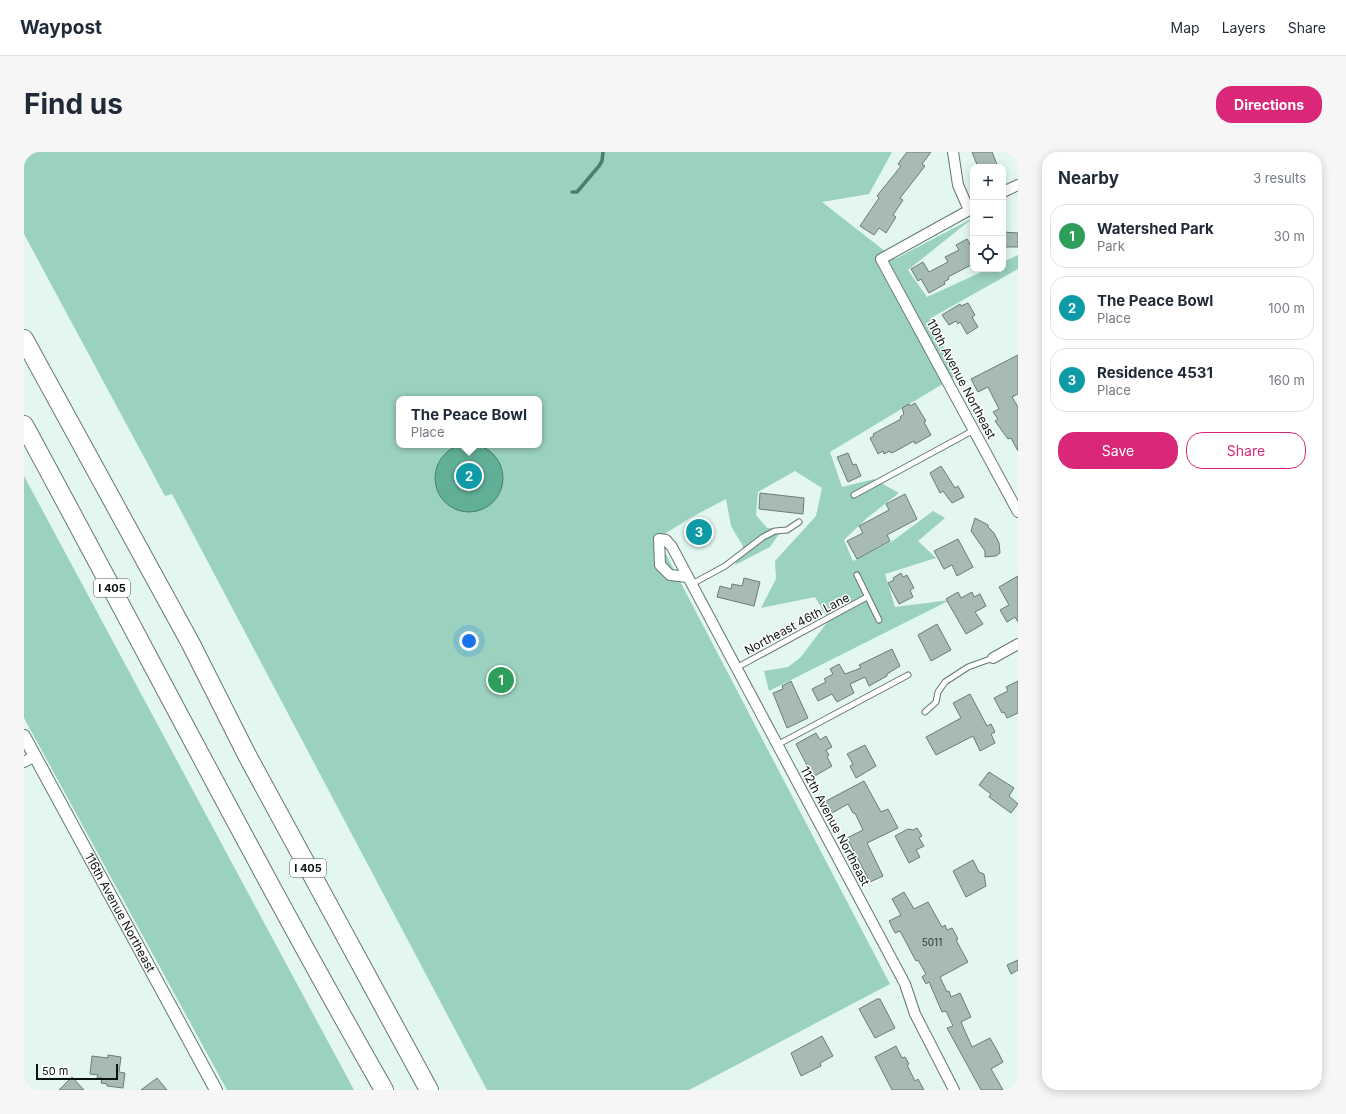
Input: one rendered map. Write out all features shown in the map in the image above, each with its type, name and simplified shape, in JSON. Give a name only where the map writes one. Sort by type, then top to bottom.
[{"type":"highway","name":"I 405","points":[[24,339],[191,644],[248,757],[429,1090]]},
{"type":"highway","name":"I 405","points":[[24,425],[127,615],[312,965],[384,1090]]},
{"type":"street","points":[[953,152],[958,186],[970,207]]},
{"type":"street","points":[[1006,190],[1018,184]]},
{"type":"street","name":"110th Avenue Northeast","points":[[970,210],[881,259],[1018,512]]},
{"type":"street","name":"112th Avenue Northeast","points":[[690,580],[905,984],[915,1014],[954,1090]]},
{"type":"street","points":[[992,658],[1018,644]]},
{"type":"street","name":"116th Avenue Northeast","points":[[24,736],[29,759],[216,1090]]},
{"type":"lane","points":[[854,495],[974,430]]},
{"type":"lane","points":[[690,580],[725,566],[763,537],[776,531],[787,530],[799,522]]},
{"type":"lane","points":[[857,576],[879,620]]},
{"type":"lane","name":"Northeast 46th Lane","points":[[736,668],[868,597]]},
{"type":"lane","points":[[925,712],[936,702],[938,692],[945,682],[968,667],[992,658]]},
{"type":"lane","points":[[777,745],[908,675]]},
{"type":"shaded area","points":[[24,152],[892,152],[869,194],[822,202],[895,259],[970,220],[908,270],[927,297],[981,272],[1006,272],[1006,261],[1018,255],[1018,269],[931,318],[956,376],[830,452],[842,487],[874,479],[899,493],[867,518],[844,540],[853,561],[894,540],[933,511],[945,518],[918,541],[936,558],[885,574],[895,607],[950,600],[769,691],[764,671],[788,667],[800,658],[829,620],[815,597],[761,608],[776,579],[775,561],[816,516],[822,488],[795,471],[758,492],[756,515],[767,528],[783,528],[770,547],[735,565],[743,546],[731,526],[726,499],[690,518],[660,537],[659,541],[890,984],[689,1090],[487,1090],[172,494],[165,496],[24,234]]},
{"type":"shaded area","points":[[452,448],[486,448],[498,459],[503,471],[503,485],[498,497],[488,507],[476,512],[462,512],[450,507],[440,497],[435,485],[435,471],[437,465],[440,459]]},
{"type":"shaded area","points":[[24,476],[354,1090],[227,1090],[24,718]]},
{"type":"building","points":[[907,152],[931,152],[922,164],[925,166],[900,198],[903,200],[893,215],[896,217],[886,233],[879,228],[874,235],[860,226],[879,198],[877,196],[901,166],[898,164]]},
{"type":"building","points":[[972,152],[992,152],[997,164],[977,164]]},
{"type":"building","points":[[1006,232],[1018,233],[1018,247],[1006,247]]},
{"type":"building","points":[[967,239],[970,244],[970,266],[948,277],[949,279],[944,282],[945,284],[929,293],[921,279],[918,281],[911,269],[923,262],[929,272],[948,262],[945,257],[959,250],[956,245]]},
{"type":"building","points":[[968,303],[975,315],[972,317],[978,327],[967,334],[960,322],[958,324],[956,321],[949,325],[942,315],[960,304],[961,306]]},
{"type":"building","points":[[1018,355],[1018,394],[1012,397],[1018,407],[1018,451],[1011,438],[1008,439],[995,421],[998,419],[993,412],[999,409],[988,387],[978,392],[971,379]]},
{"type":"building","points":[[915,403],[926,421],[924,422],[931,435],[915,444],[914,441],[894,452],[891,453],[890,451],[884,454],[883,451],[878,454],[870,438],[874,436],[873,434],[901,419],[900,417],[904,414],[902,408],[909,404],[910,406]]},
{"type":"building","points":[[848,453],[853,465],[856,464],[861,476],[848,482],[837,457]]},
{"type":"building","points":[[941,466],[955,488],[958,486],[964,497],[952,503],[943,491],[940,493],[930,473]]},
{"type":"building","points":[[760,493],[804,498],[803,514],[759,509]]},
{"type":"building","points":[[905,494],[917,519],[887,535],[890,541],[857,559],[847,541],[863,533],[859,526],[889,510],[886,504]]},
{"type":"building","points":[[975,518],[988,525],[994,533],[999,543],[1000,553],[996,556],[985,557],[985,551],[971,531]]},
{"type":"building","points":[[958,539],[973,567],[957,576],[952,565],[944,569],[934,551]]},
{"type":"building","points":[[901,573],[903,577],[907,575],[914,588],[910,590],[913,597],[899,604],[888,583],[894,580],[893,578]]},
{"type":"building","points":[[1018,576],[1018,622],[1015,617],[1007,622],[1000,610],[1009,605],[999,587]]},
{"type":"building","points":[[744,578],[760,582],[754,606],[717,597],[720,586],[731,589],[732,584],[742,586]]},
{"type":"building","points":[[958,592],[961,598],[972,592],[974,597],[980,594],[986,606],[975,612],[983,624],[966,634],[946,599]]},
{"type":"building","points":[[937,624],[951,650],[931,661],[918,635]]},
{"type":"building","points":[[892,649],[900,666],[887,674],[887,676],[869,686],[865,677],[850,684],[854,693],[837,702],[832,694],[818,701],[812,689],[826,682],[824,679],[833,674],[830,669],[839,664],[845,674],[861,668],[859,665]]},
{"type":"building","points":[[791,681],[808,718],[787,728],[773,693],[783,689],[782,686]]},
{"type":"building","points":[[1018,681],[1018,713],[1007,718],[1004,712],[1002,713],[994,698],[1008,691],[1006,687]]},
{"type":"building","points":[[970,694],[987,726],[991,724],[995,732],[991,734],[995,743],[980,751],[973,736],[936,755],[926,737],[961,718],[953,703]]},
{"type":"building","points":[[816,733],[820,740],[826,736],[832,747],[826,750],[829,755],[827,757],[832,766],[813,777],[796,744]]},
{"type":"building","points":[[865,745],[876,766],[856,778],[850,766],[853,764],[847,754]]},
{"type":"building","points":[[989,772],[1014,788],[1009,796],[1018,804],[1011,813],[989,797],[991,794],[979,785]]},
{"type":"building","points":[[864,781],[881,812],[888,809],[898,828],[867,843],[883,876],[870,882],[847,838],[863,830],[855,813],[853,813],[848,804],[832,813],[826,801]]},
{"type":"building","points":[[917,828],[922,836],[919,838],[924,846],[916,850],[920,857],[909,863],[895,836],[908,829],[913,830]]},
{"type":"building","points":[[973,860],[979,872],[984,874],[986,886],[966,897],[953,871]]},
{"type":"building","points":[[904,892],[914,909],[928,902],[942,927],[945,925],[947,930],[952,928],[958,939],[956,940],[968,962],[940,977],[951,997],[960,993],[971,1017],[961,1022],[972,1047],[990,1038],[998,1052],[1003,1062],[991,1069],[1003,1090],[981,1090],[947,1028],[953,1026],[946,1011],[942,1012],[929,982],[926,984],[922,977],[926,974],[918,960],[916,961],[900,931],[895,933],[889,921],[901,915],[892,899]]},
{"type":"building","points":[[1018,960],[1018,970],[1011,974],[1007,965]]},
{"type":"building","points":[[877,999],[880,999],[895,1028],[875,1038],[859,1009]]},
{"type":"building","points":[[822,1036],[833,1056],[820,1063],[821,1066],[801,1076],[791,1053]]},
{"type":"building","points":[[896,1046],[902,1058],[905,1057],[909,1064],[907,1065],[915,1081],[918,1079],[924,1090],[892,1090],[875,1057]]},
{"type":"building","points":[[108,1055],[121,1057],[119,1072],[125,1073],[123,1088],[107,1086],[107,1084],[101,1083],[102,1078],[97,1078],[98,1075],[90,1074],[92,1056],[108,1058]]},
{"type":"building","points":[[72,1077],[84,1090],[59,1090]]},
{"type":"building","points":[[157,1078],[167,1090],[141,1090]]},
{"type":"waterway","points":[[572,192],[577,192],[599,166],[602,161],[603,152]]},
{"type":"place","name":"The Peace Bowl","points":[[469,476]]},
{"type":"place","name":"Residence 4531","points":[[699,532]]},
{"type":"place","name":"Watershed Park","points":[[501,680]]}]
